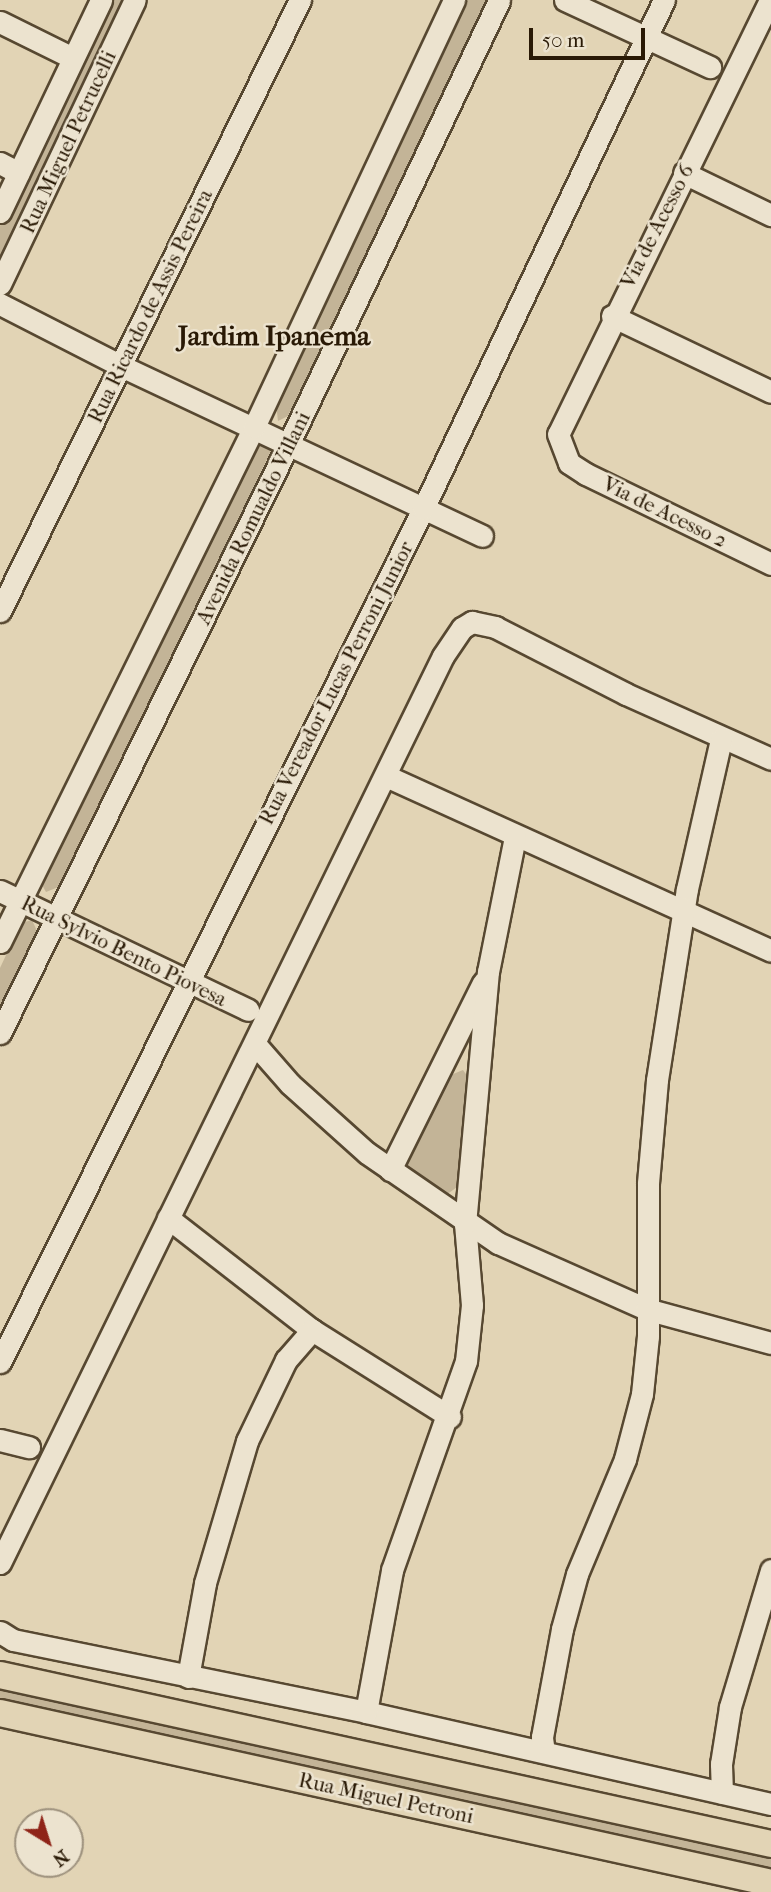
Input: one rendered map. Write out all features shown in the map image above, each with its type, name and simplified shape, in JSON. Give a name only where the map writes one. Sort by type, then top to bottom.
[{"type":"main road","name":"Rua Miguel Petroni","points":[[0,1675],[771,1844]]},
{"type":"main road","name":"Rua Miguel Petroni","points":[[0,1713],[771,1883]]},
{"type":"street","name":"Rua Miguel Petrucelli","points":[[0,212],[101,0]]},
{"type":"street","name":"Rua Miguel Petrucelli","points":[[0,284],[135,0]]},
{"type":"street","name":"Rua Ricardo de Assis Pereira","points":[[0,611],[300,0]]},
{"type":"street","name":"Avenida Romualdo Villani","points":[[0,942],[254,427],[454,0]]},
{"type":"street","name":"Avenida Romualdo Villani","points":[[0,1032],[288,445],[499,0]]},
{"type":"street","points":[[565,0],[710,68]]},
{"type":"street","name":"Rua Vereador Lucas Perroni Junior","points":[[0,1362],[186,982],[423,509],[664,0]]},
{"type":"street","name":"Via de Acesso 6","points":[[564,454],[559,425],[684,173],[763,35],[770,0]]},
{"type":"street","points":[[0,22],[73,58]]},
{"type":"street","points":[[0,163],[19,173]]},
{"type":"street","points":[[684,173],[771,215]]},
{"type":"street","points":[[0,304],[121,366],[482,536]]},
{"type":"street","points":[[612,316],[771,392]]},
{"type":"street","name":"Via de Acesso 2","points":[[564,454],[586,474],[771,564]]},
{"type":"street","points":[[0,1563],[443,656],[462,628],[472,622],[495,628],[721,739],[771,759]]},
{"type":"street","points":[[544,1752],[542,1737],[562,1629],[577,1574],[636,1424],[645,1363],[648,1183],[657,1080],[684,910],[721,739]]},
{"type":"street","points":[[386,776],[515,837],[771,951]]},
{"type":"street","points":[[366,1712],[392,1570],[450,1417],[470,1335],[465,1224],[488,972],[515,837]]},
{"type":"street","name":"Rua Sylvio Bento Piovesa","points":[[0,891],[248,1010]]},
{"type":"street","points":[[390,1171],[488,972]]},
{"type":"street","points":[[255,1044],[290,1084],[390,1171],[465,1224],[523,1257],[646,1309],[771,1342]]},
{"type":"street","points":[[168,1218],[312,1330],[450,1417]]},
{"type":"street","points":[[188,1677],[205,1583],[247,1441],[286,1360],[312,1330]]},
{"type":"street","points":[[0,1440],[29,1447]]},
{"type":"street","points":[[722,1793],[721,1764],[730,1707],[771,1570]]},
{"type":"street","points":[[0,1632],[13,1640],[366,1712],[771,1804]]},
{"type":"shaded area","points":[[111,0],[126,0],[0,260],[0,226]]},
{"type":"shaded area","points":[[467,0],[488,0],[288,416],[278,421],[276,404]]},
{"type":"shaded area","points":[[256,441],[271,444],[272,449],[61,886],[46,892],[41,883]]},
{"type":"shaded area","points":[[32,920],[37,931],[0,1007],[0,968],[21,923]]},
{"type":"shaded area","points":[[463,1070],[468,1077],[460,1185],[446,1195],[408,1170],[406,1161],[446,1077]]},
{"type":"shaded area","points":[[0,1687],[771,1854],[771,1872],[0,1707]]},
{"type":"district","name":"Jardim Ipanema","points":[[274,336]]}]
